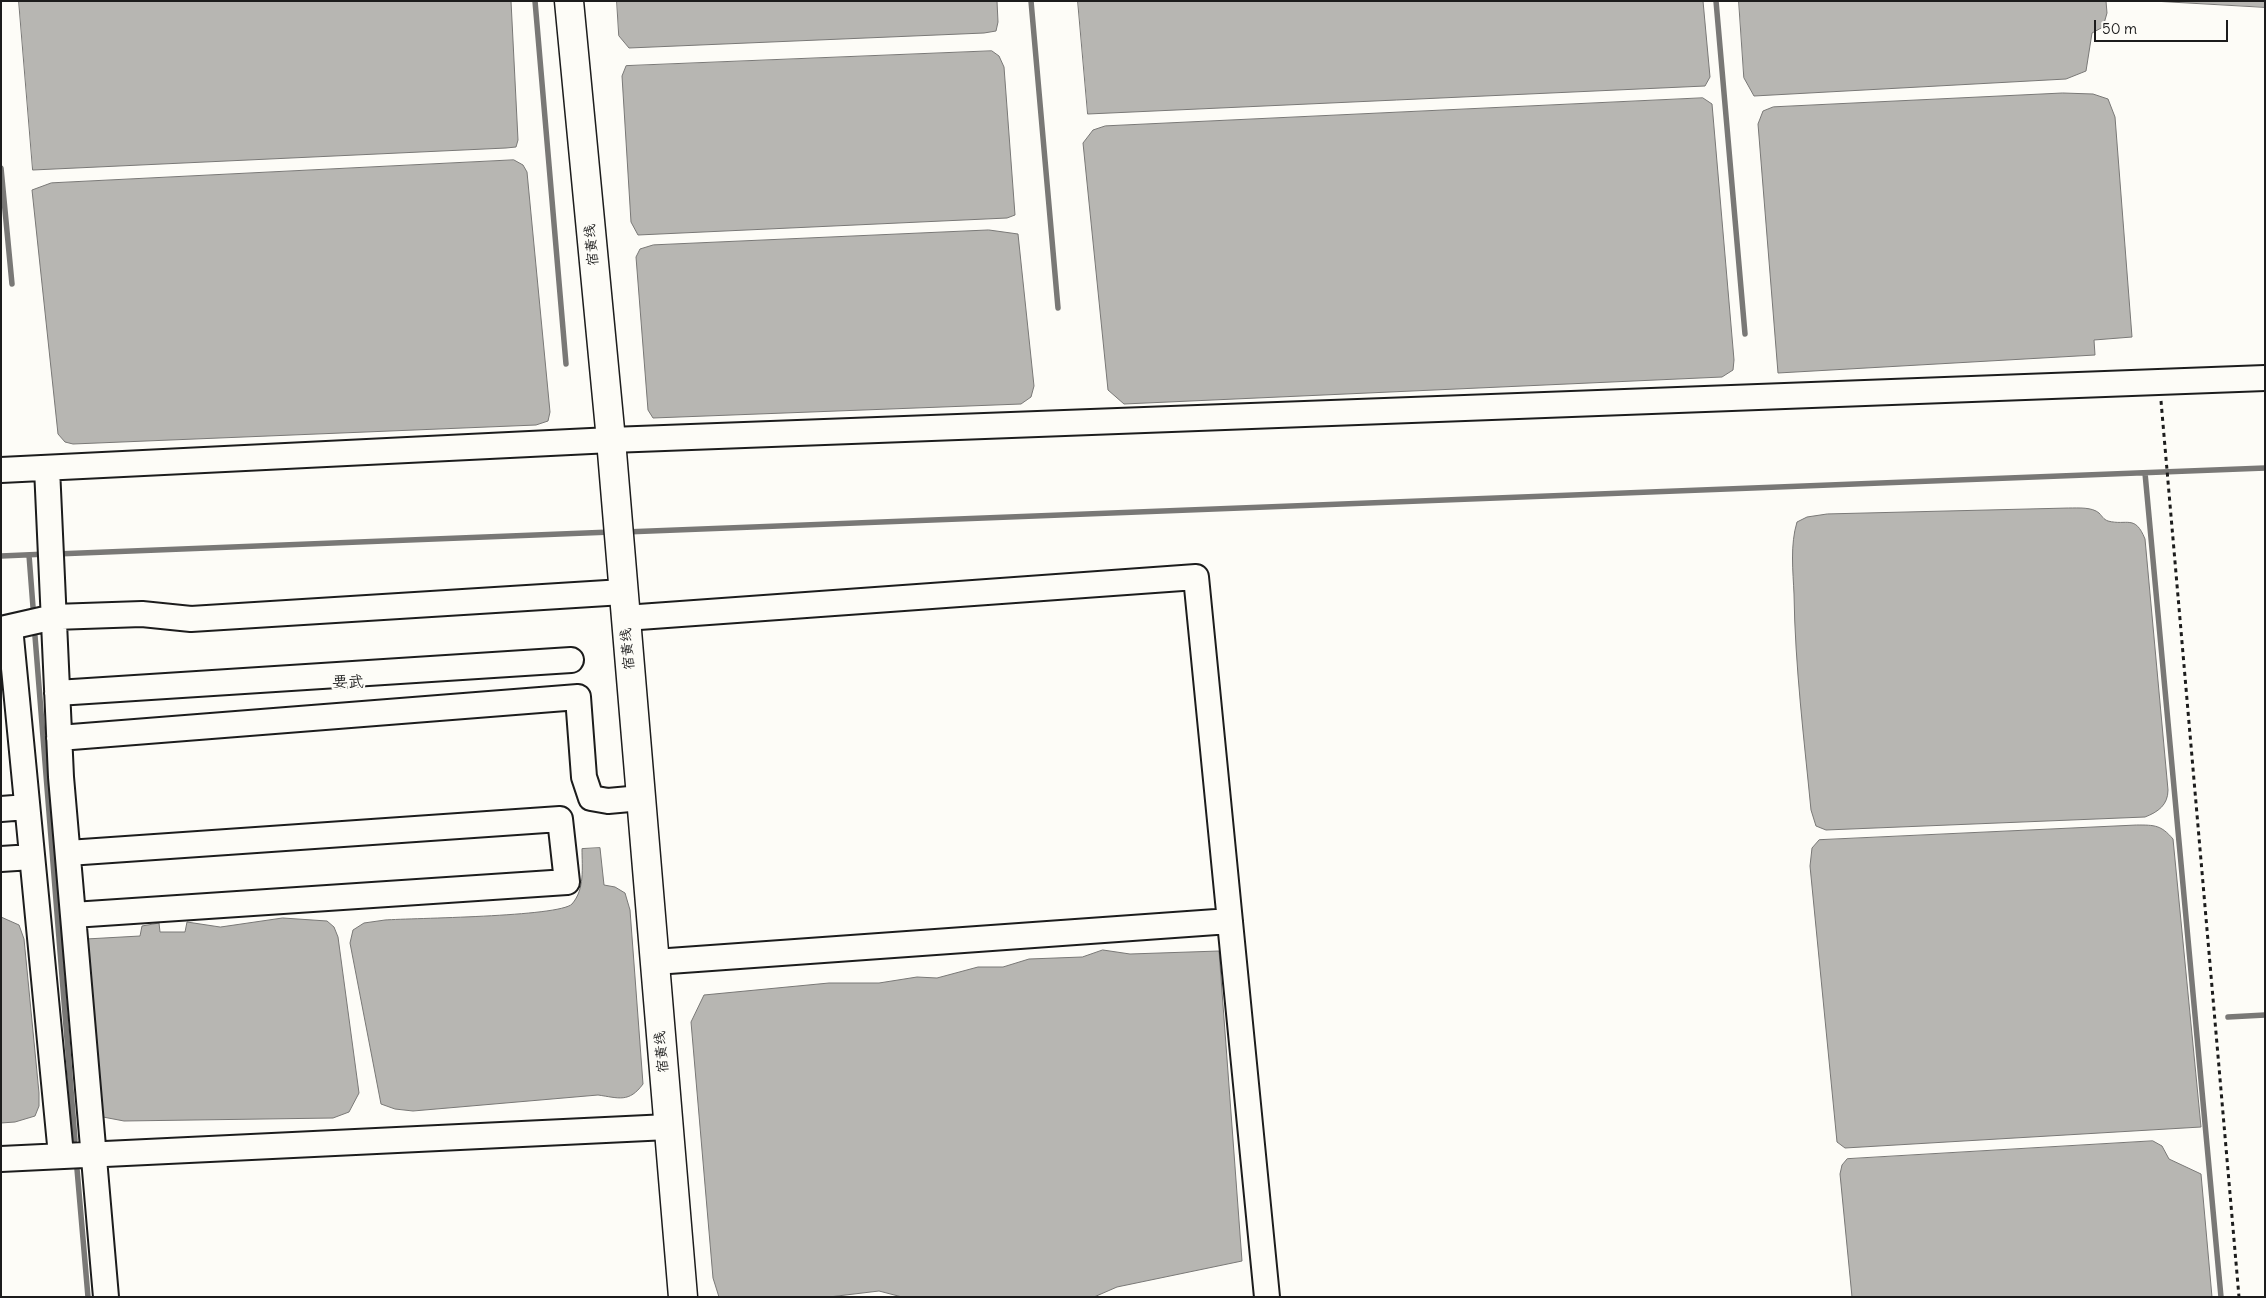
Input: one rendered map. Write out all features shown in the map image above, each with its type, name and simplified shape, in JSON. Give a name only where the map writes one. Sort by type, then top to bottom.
[{"type":"main road","name":"宿黄线","points":[[569,1],[611,440],[683,1297]]},
{"type":"lane","points":[[1,470],[611,440],[2265,378]]},
{"type":"lane","points":[[48,468],[59,738],[106,1297]]},
{"type":"lane","points":[[61,1155],[27,807],[11,744],[5,628],[54,617],[142,614],[191,619],[623,595],[1196,577],[1267,1297]]},
{"type":"lane","points":[[57,693],[570,660]]},
{"type":"lane","points":[[59,738],[578,697],[584,777],[591,798],[608,801],[641,798]]},
{"type":"lane","points":[[1,809],[27,807]]},
{"type":"lane","points":[[68,853],[560,819],[567,882],[73,915]]},
{"type":"lane","points":[[1,860],[32,857]]},
{"type":"lane","points":[[655,962],[1230,920]]},
{"type":"lane","points":[[1,1159],[668,1127]]},
{"type":"path","points":[[2160,383],[2239,1297]]},
{"type":"shaded area","points":[[19,1],[511,1],[518,140],[516,147],[33,170]]},
{"type":"shaded area","points":[[617,1],[997,1],[998,22],[996,31],[984,33],[629,48],[619,36]]},
{"type":"shaded area","points":[[1078,1],[1703,1],[1710,77],[1705,86],[1088,114]]},
{"type":"shaded area","points":[[1739,1],[2106,1],[2107,13],[2103,27],[2092,33],[2086,71],[2066,79],[1754,96],[1744,78]]},
{"type":"shaded area","points":[[2153,1],[2265,1],[2265,7]]},
{"type":"shaded area","points":[[992,51],[999,56],[1004,67],[1015,215],[1007,218],[638,235],[631,222],[622,76],[626,66]]},
{"type":"shaded area","points":[[2063,93],[2093,94],[2108,99],[2115,117],[2132,337],[2094,340],[2095,355],[1778,373],[1758,124],[1763,111],[1773,107]]},
{"type":"shaded area","points":[[1703,98],[1712,104],[1734,360],[1733,370],[1722,377],[1124,404],[1108,390],[1083,143],[1093,130],[1105,126]]},
{"type":"shaded area","points":[[514,160],[523,165],[527,172],[550,412],[548,421],[536,425],[73,444],[65,442],[58,434],[32,190],[51,183]]},
{"type":"shaded area","points":[[989,230],[1018,234],[1034,386],[1031,397],[1021,404],[653,418],[648,410],[636,257],[640,249],[653,245]]},
{"type":"shaded area","points":[[2081,508],[2096,511],[2108,521],[2130,522],[2138,526],[2145,539],[2168,790],[2164,804],[2154,813],[2145,817],[1826,830],[1816,826],[1811,810],[1796,648],[1793,540],[1797,522],[1807,517],[1827,514]]},
{"type":"shaded area","points":[[2137,825],[2161,828],[2173,839],[2201,1127],[1845,1148],[1837,1142],[1810,866],[1812,848],[1819,840]]},
{"type":"shaded area","points":[[600,848],[604,885],[615,887],[625,893],[630,910],[643,1084],[638,1090],[623,1098],[598,1095],[413,1111],[395,1109],[381,1104],[350,943],[353,930],[364,923],[385,920],[514,914],[561,908],[572,904],[579,892],[582,878],[582,849]]},
{"type":"shaded area","points":[[1,917],[19,925],[24,939],[39,1106],[35,1116],[15,1122],[1,1123]]},
{"type":"shaded area","points":[[283,918],[327,921],[334,927],[338,937],[359,1093],[349,1112],[333,1118],[124,1121],[103,1117],[96,1105],[86,939],[140,936],[142,926],[159,923],[160,932],[185,932],[187,922],[220,927]]},
{"type":"shaded area","points":[[1103,950],[1130,954],[1219,951],[1242,1261],[1117,1287],[1094,1297],[902,1297],[879,1291],[829,1297],[719,1297],[713,1278],[691,1022],[704,995],[829,983],[879,983],[917,977],[937,978],[978,967],[1003,967],[1029,959],[1082,957]]},
{"type":"shaded area","points":[[2153,1141],[2162,1146],[2169,1159],[2201,1174],[2212,1297],[1852,1297],[1840,1174],[1842,1165],[1847,1159]]},
{"type":"waterway","points":[[535,1],[566,364]]},
{"type":"waterway","points":[[1031,1],[1058,308]]},
{"type":"waterway","points":[[1716,1],[1745,334]]},
{"type":"waterway","points":[[1,168],[12,284]]},
{"type":"waterway","points":[[625,532],[2265,468]]},
{"type":"waterway","points":[[2145,473],[2221,1297]]},
{"type":"waterway","points":[[56,554],[611,532]]},
{"type":"waterway","points":[[1,556],[47,554]]},
{"type":"waterway","points":[[29,555],[33,607]]},
{"type":"waterway","points":[[35,636],[75,1140]]},
{"type":"waterway","points":[[2228,1017],[2265,1015]]},
{"type":"waterway","points":[[77,1169],[88,1297]]},
{"type":"district","name":"要武","points":[[348,682]]}]
